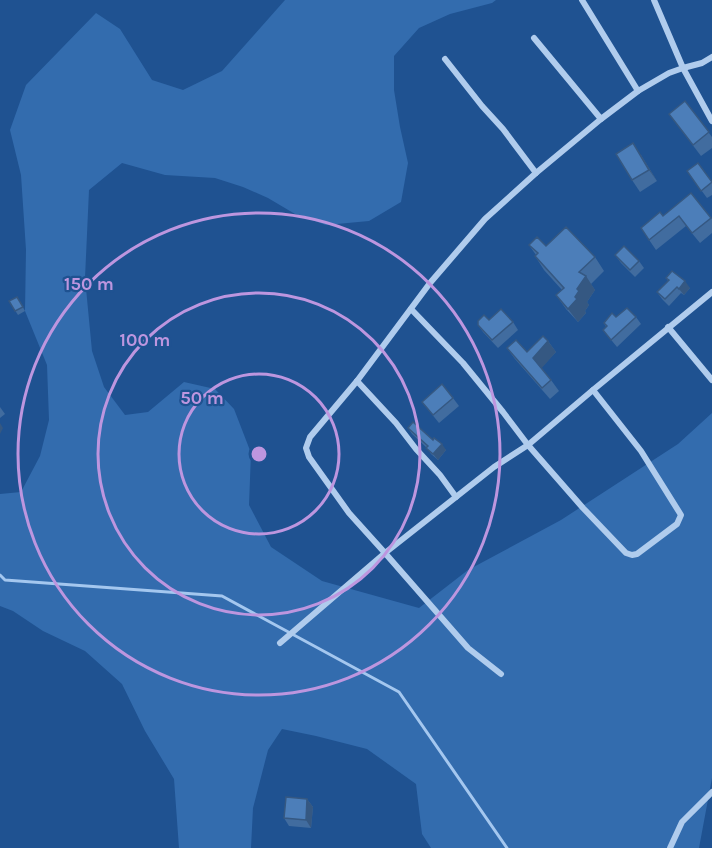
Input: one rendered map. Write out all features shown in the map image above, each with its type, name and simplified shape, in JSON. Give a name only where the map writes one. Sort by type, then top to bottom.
[{"type":"street","points":[[582,0],[638,91]]},
{"type":"street","points":[[654,0],[683,68],[712,121]]},
{"type":"street","points":[[534,38],[601,118]]},
{"type":"street","points":[[501,674],[468,648],[349,513],[309,457],[306,448],[310,437],[357,381],[430,283],[485,219],[601,118],[638,91],[669,73],[702,63],[712,57]]},
{"type":"street","points":[[445,59],[536,173]]},
{"type":"street","points":[[280,643],[385,553],[494,466],[528,445],[712,292]]},
{"type":"street","points":[[411,309],[463,363],[528,445],[583,508],[626,553],[637,554],[677,524],[681,515],[641,451],[593,390]]},
{"type":"street","points":[[668,327],[712,380]]},
{"type":"street","points":[[357,381],[396,423],[456,497]]},
{"type":"street","points":[[670,848],[682,822],[712,792]]},
{"type":"shaded area","points":[[285,0],[496,0],[450,14],[419,28],[394,56],[394,90],[408,163],[401,202],[369,221],[326,225],[295,214],[243,187],[215,178],[165,175],[122,163],[89,190],[85,278],[92,351],[104,387],[125,415],[148,412],[184,382],[215,389],[234,409],[251,453],[249,505],[271,547],[322,581],[419,608],[468,570],[561,520],[678,444],[712,413],[712,778],[699,848],[431,848],[422,834],[416,784],[367,749],[282,729],[268,750],[253,808],[251,848],[179,848],[174,779],[145,731],[122,684],[85,651],[43,631],[13,611],[0,606],[0,494],[21,492],[40,456],[49,420],[47,365],[25,311],[26,250],[21,175],[10,130],[26,85],[96,13],[120,29],[152,80],[183,90],[222,71]]},
{"type":"building","points":[[685,101],[709,132],[693,145],[669,114]]},
{"type":"building","points":[[633,143],[649,170],[632,180],[616,154]]},
{"type":"building","points":[[698,163],[712,182],[701,191],[687,171]]},
{"type":"building","points":[[691,193],[711,218],[692,233],[679,216],[649,240],[641,228],[660,212],[663,216]]},
{"type":"building","points":[[566,227],[595,257],[579,272],[586,276],[577,289],[579,291],[575,297],[577,299],[568,309],[556,295],[564,288],[535,256],[538,253],[529,245],[537,237],[546,246]]},
{"type":"building","points":[[624,246],[639,261],[630,270],[615,255]]},
{"type":"building","points":[[672,271],[685,281],[679,289],[677,287],[665,299],[657,292],[669,280],[666,278]]},
{"type":"building","points":[[17,297],[23,307],[15,311],[9,301]]},
{"type":"building","points":[[627,308],[636,317],[611,340],[603,330],[607,326],[604,323],[612,313],[616,317]]},
{"type":"building","points":[[501,309],[513,322],[492,340],[478,325],[478,321],[484,315],[489,320]]},
{"type":"building","points":[[543,336],[548,341],[533,358],[551,380],[542,388],[507,348],[516,340],[527,352]]},
{"type":"building","points":[[442,384],[453,398],[433,415],[422,402]]},
{"type":"building","points":[[413,422],[433,440],[434,438],[442,444],[433,454],[426,448],[428,446],[408,428]]},
{"type":"building","points":[[286,797],[307,799],[306,820],[284,818]]},
{"type":"waterway","points":[[0,575],[5,580],[222,596],[399,692],[507,848]]}]
